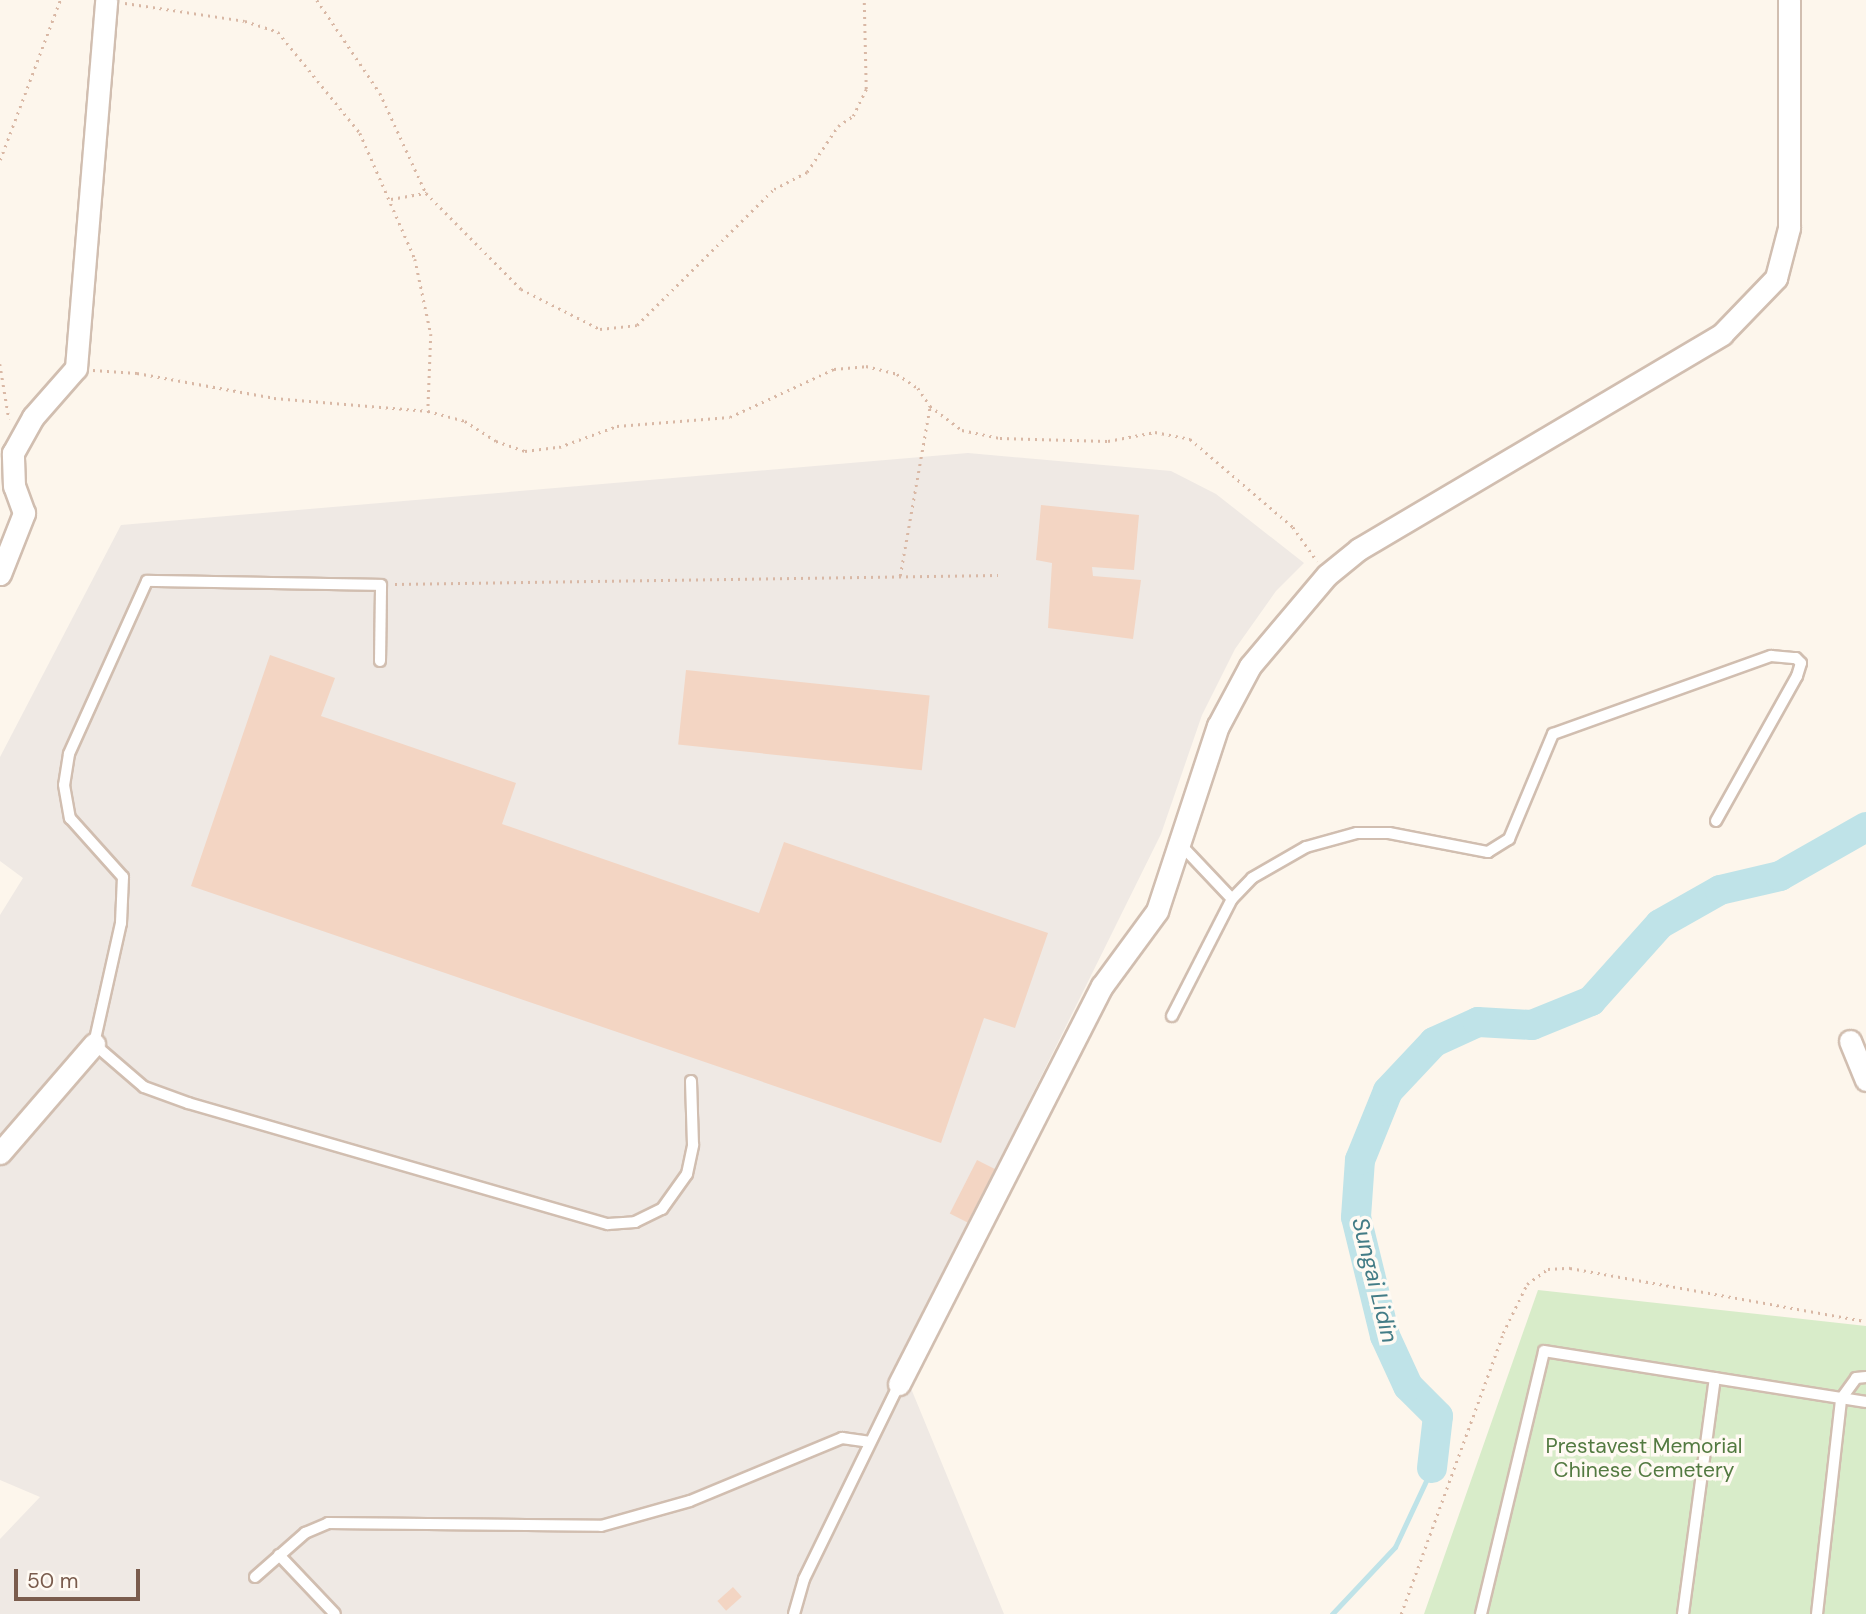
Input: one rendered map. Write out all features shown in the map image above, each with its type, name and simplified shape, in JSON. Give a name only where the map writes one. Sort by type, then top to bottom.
[{"type":"street","points":[[899,1384],[1102,986],[1157,911],[1219,726],[1250,666],[1326,575],[1359,549],[1722,334],[1763,295],[1785,256],[1789,228],[1789,0]]},
{"type":"street","points":[[0,574],[24,513],[14,486],[13,453],[33,417],[76,368],[114,1]]},
{"type":"street","points":[[1850,1041],[1866,1080]]},
{"type":"street","points":[[0,1153],[94,1044]]},
{"type":"lane","points":[[380,661],[381,585],[147,581],[69,754],[64,785],[70,818],[122,877],[121,923],[94,1044],[144,1087],[608,1224],[635,1222],[662,1209],[687,1174],[693,1145],[691,1081]]},
{"type":"lane","points":[[1172,1016],[1232,898],[1252,878],[1306,846],[1357,833],[1389,833],[1488,852],[1500,848],[1508,839],[1553,734],[1771,656],[1796,657],[1801,663],[1797,676],[1716,821]]},
{"type":"lane","points":[[1181,845],[1232,898]]},
{"type":"lane","points":[[1481,1614],[1544,1351],[1866,1402]]},
{"type":"lane","points":[[1817,1614],[1841,1399],[1856,1378],[1866,1377]]},
{"type":"lane","points":[[1683,1614],[1715,1378]]},
{"type":"lane","points":[[794,1614],[804,1579],[899,1384]]},
{"type":"lane","points":[[255,1577],[305,1533],[328,1523],[601,1526],[690,1501],[842,1438],[869,1442]]},
{"type":"lane","points":[[279,1555],[335,1614]]},
{"type":"path","points":[[0,160],[60,0]]},
{"type":"path","points":[[317,0],[380,93],[426,193],[521,289],[600,328],[637,325],[774,189],[807,172],[838,126],[853,116],[866,89],[864,0]]},
{"type":"path","points":[[114,1],[245,21],[278,32],[360,133],[415,259],[431,334],[428,411]]},
{"type":"path","points":[[391,199],[426,193]]},
{"type":"path","points":[[0,364],[13,453]]},
{"type":"path","points":[[76,368],[137,373],[274,398],[428,411],[465,421],[496,441],[525,451],[559,447],[617,426],[730,417],[834,369],[866,366],[897,374],[918,388],[930,406],[962,430],[1000,438],[1108,441],[1155,432],[1190,439],[1293,527],[1326,575]]},
{"type":"path","points":[[900,576],[930,406]]},
{"type":"path","points":[[381,585],[998,575]]},
{"type":"shaded area","points":[[968,453],[1171,471],[1216,494],[1304,563],[1276,591],[1235,649],[1202,715],[1161,834],[891,1380],[910,1386],[1004,1614],[0,1614],[0,1539],[40,1497],[0,1480],[0,915],[23,878],[0,861],[0,757],[121,525]]},
{"type":"green space","name":"Prestavest Memorial Chinese Cemetery","points":[[1538,1290],[1866,1326],[1866,1614],[1424,1614]]},
{"type":"building","points":[[1041,505],[1139,515],[1134,570],[1092,567],[1093,576],[1141,580],[1133,639],[1048,628],[1052,563],[1036,560]]},
{"type":"building","points":[[270,655],[335,678],[321,716],[516,783],[502,824],[759,913],[784,842],[1048,933],[1015,1028],[984,1018],[941,1143],[191,886]]},
{"type":"building","points":[[686,670],[930,696],[922,770],[678,745]]},
{"type":"building","points":[[977,1160],[995,1169],[968,1223],[950,1213]]},
{"type":"building","points":[[733,1587],[742,1597],[726,1611],[717,1601]]},
{"type":"waterway","name":"Sungai Lidin","points":[[1432,1468],[1438,1416],[1408,1386],[1385,1336],[1356,1217],[1360,1160],[1388,1091],[1434,1042],[1478,1022],[1532,1025],[1591,1001],[1660,924],[1720,890],[1780,876],[1866,827]]},
{"type":"waterway","name":"Sungai Lidin","points":[[1332,1614],[1395,1547],[1432,1468]]}]
